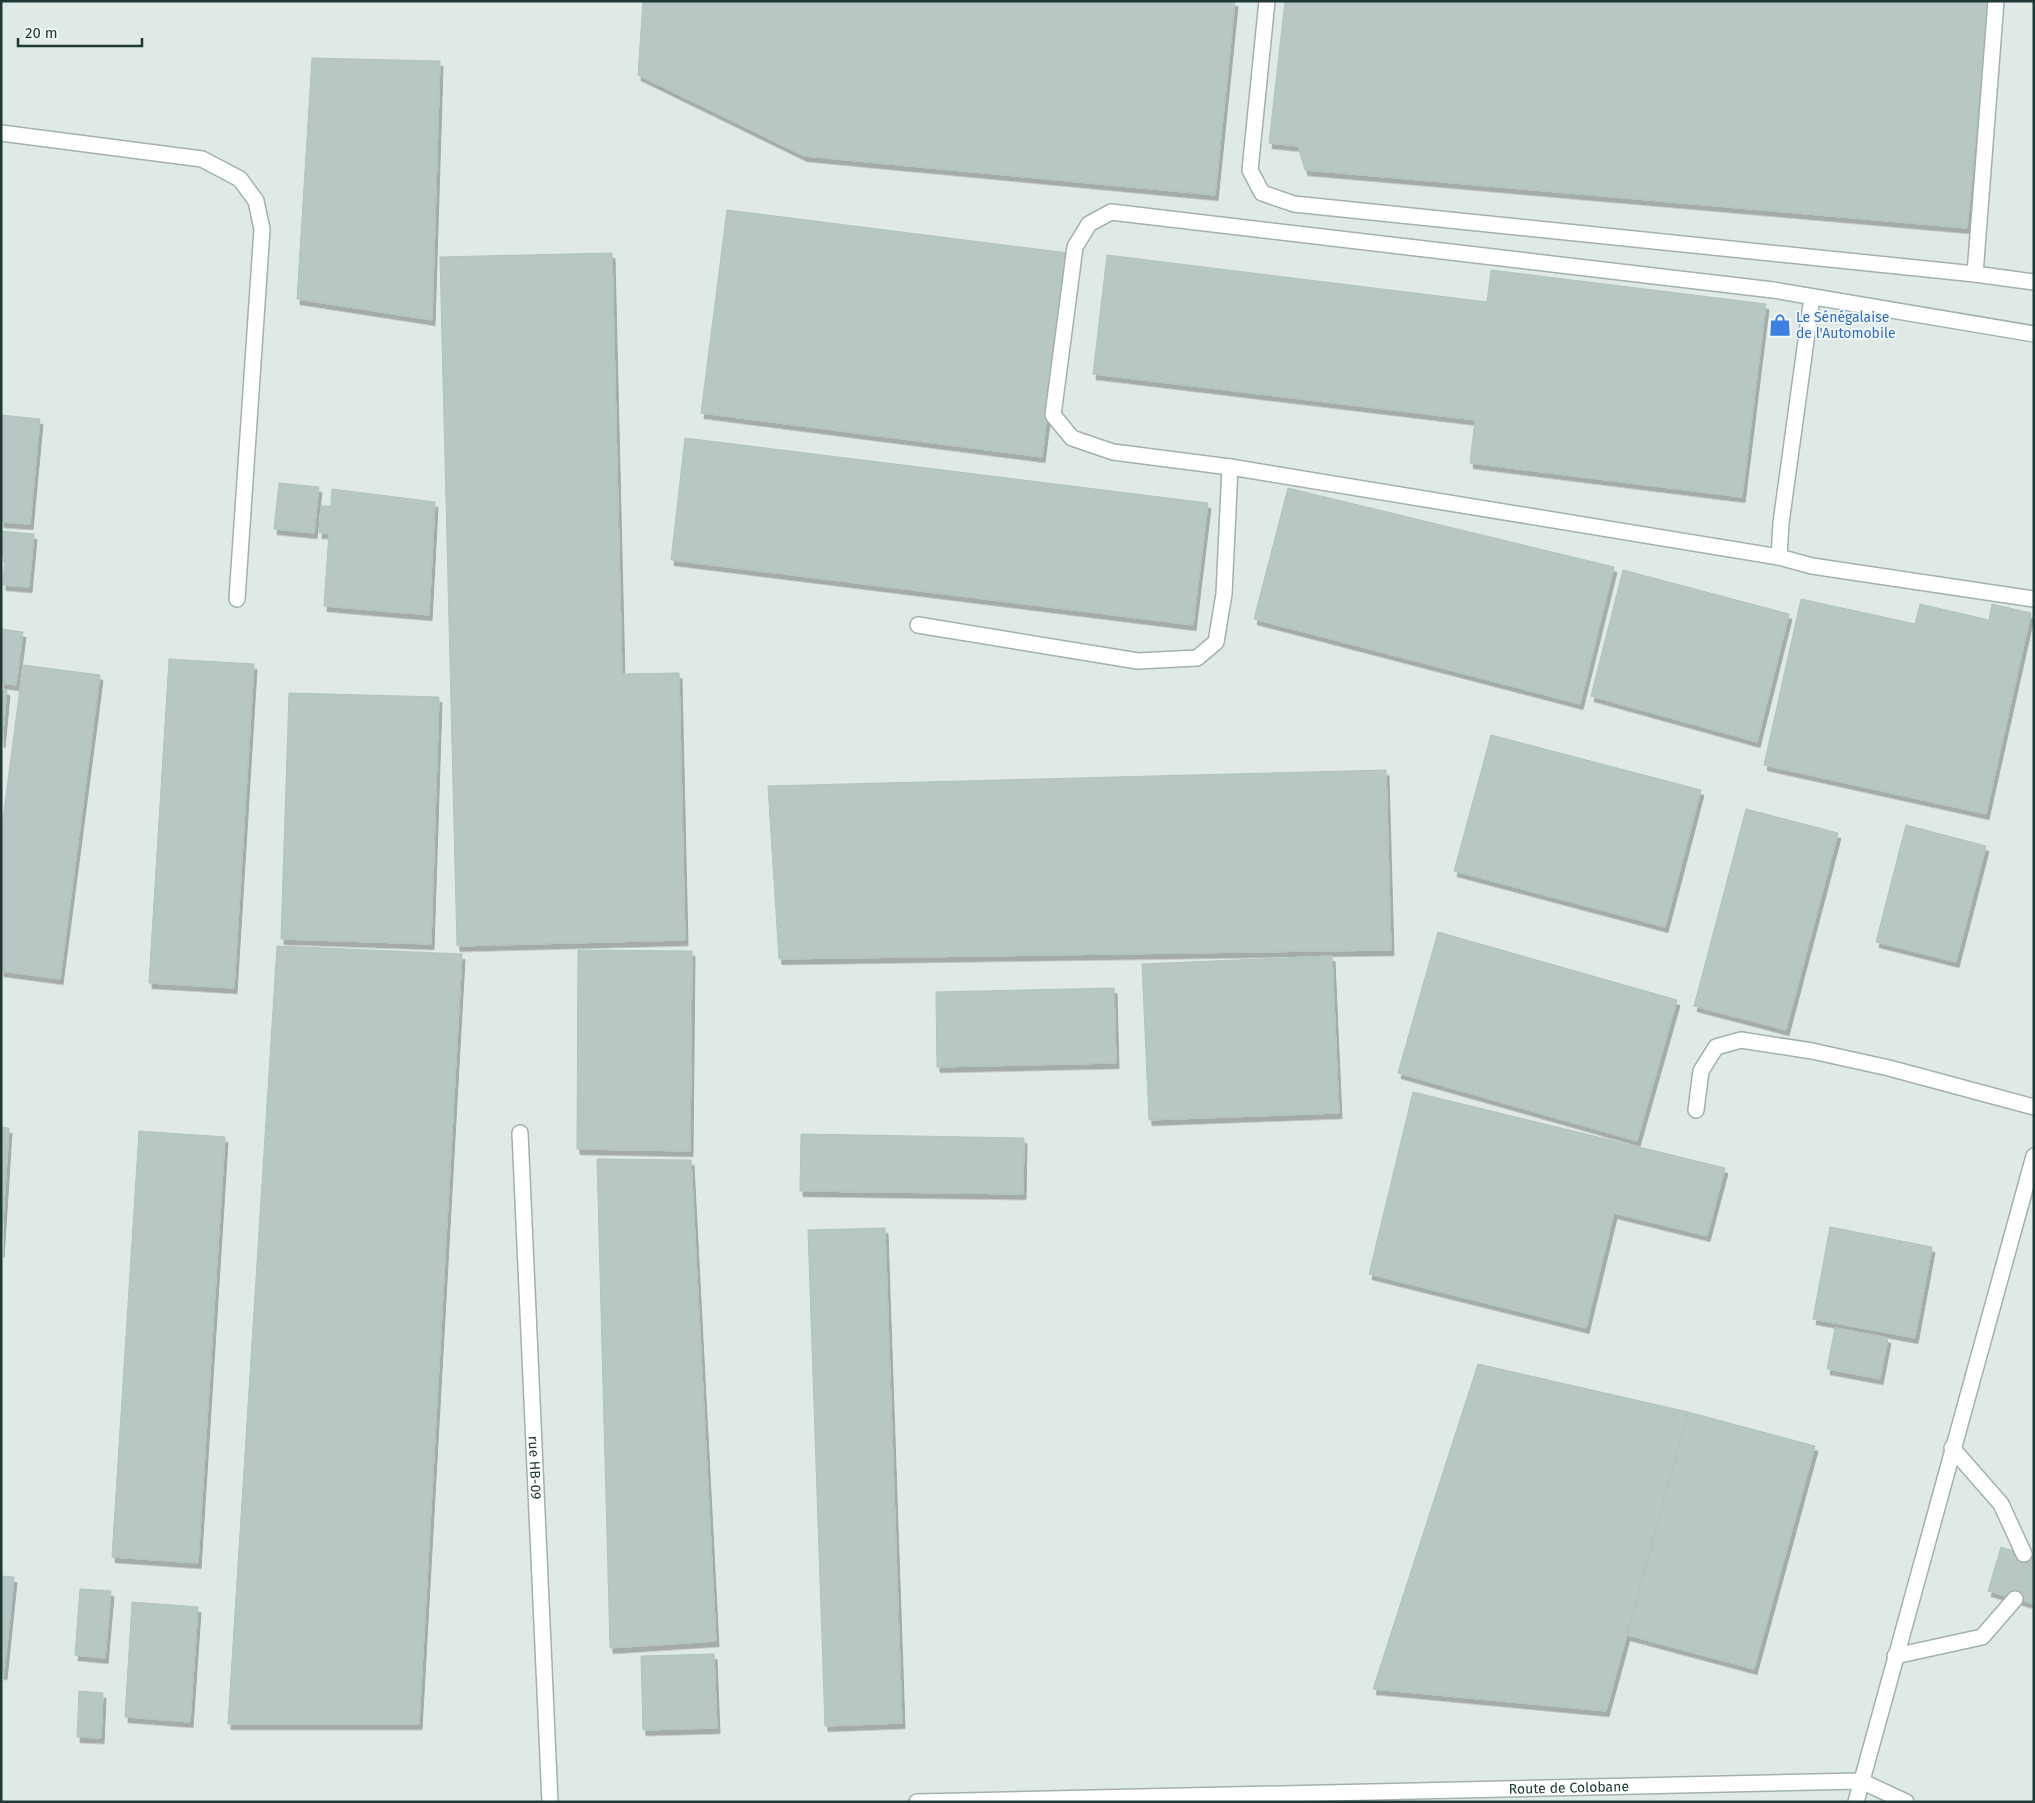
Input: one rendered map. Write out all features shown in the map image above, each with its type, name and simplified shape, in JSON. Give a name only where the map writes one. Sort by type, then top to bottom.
[{"type":"street","points":[[1267,1],[1250,170],[1262,193],[1294,204],[1974,274],[2034,282]]},
{"type":"street","points":[[1974,274],[1996,1]]},
{"type":"street","points":[[1,133],[202,159],[240,179],[256,201],[262,229],[237,599]]},
{"type":"street","points":[[2034,334],[1763,289],[1111,212],[1089,224],[1075,247],[1053,414],[1072,438],[1113,452],[1230,467],[1779,557],[1812,566],[2034,599]]},
{"type":"street","points":[[1779,557],[1781,523],[1812,297]]},
{"type":"street","points":[[918,625],[1138,660],[1197,658],[1216,642],[1224,594],[1230,467]]},
{"type":"street","points":[[1696,1110],[1701,1071],[1716,1048],[1741,1040],[1812,1051],[1889,1068],[2034,1107]]},
{"type":"street","name":"rue HB-09","points":[[520,1133],[550,1802]]},
{"type":"street","points":[[1856,1802],[2034,1156]]},
{"type":"street","points":[[1952,1448],[2001,1504],[2024,1554]]},
{"type":"street","points":[[1895,1656],[1982,1637],[2015,1599]]},
{"type":"street","points":[[1861,1782],[1906,1802]]},
{"type":"street","name":"Route de Colobane","points":[[917,1802],[1861,1782]]},
{"type":"building","points":[[643,1],[1235,1],[1215,195],[804,156],[638,75]]},
{"type":"building","points":[[1285,1],[1989,1],[1967,228],[1305,170],[1298,146],[1269,143]]},
{"type":"building","points":[[312,58],[440,61],[432,320],[297,299]]},
{"type":"building","points":[[727,210],[1068,253],[1042,457],[701,413]]},
{"type":"building","points":[[612,253],[622,674],[679,673],[685,940],[457,946],[440,257]]},
{"type":"building","points":[[1107,255],[1487,302],[1491,270],[1766,304],[1742,497],[1470,463],[1475,420],[1093,374]]},
{"type":"building","points":[[1,415],[40,419],[30,524],[1,522]]},
{"type":"building","points":[[685,438],[1208,503],[1193,625],[671,560]]},
{"type":"building","points":[[279,483],[319,487],[314,533],[274,529]]},
{"type":"building","points":[[1288,488],[1614,567],[1580,704],[1254,619]]},
{"type":"building","points":[[332,489],[435,502],[429,615],[324,606],[329,533],[319,533],[321,506],[331,506]]},
{"type":"building","points":[[1,531],[34,534],[29,587],[3,585],[5,557],[1,557]]},
{"type":"building","points":[[1623,570],[1789,614],[1757,742],[1591,696]]},
{"type":"building","points":[[1801,599],[1915,624],[1920,604],[1989,620],[1992,604],[2031,613],[1986,814],[1764,765]]},
{"type":"building","points":[[1,629],[23,632],[16,685],[1,683]]},
{"type":"building","points":[[169,659],[254,664],[234,988],[149,983]]},
{"type":"building","points":[[23,665],[100,675],[60,979],[1,971],[1,835]]},
{"type":"building","points":[[1,689],[7,690],[2,742],[1,742]]},
{"type":"building","points":[[289,693],[439,697],[431,944],[281,939]]},
{"type":"building","points":[[1491,735],[1701,790],[1665,927],[1454,871]]},
{"type":"building","points":[[1386,770],[1391,950],[779,959],[768,786]]},
{"type":"building","points":[[1746,809],[1838,833],[1786,1030],[1694,1006]]},
{"type":"building","points":[[1906,825],[1986,846],[1956,962],[1876,942]]},
{"type":"building","points":[[1438,932],[1677,1000],[1637,1141],[1398,1073]]},
{"type":"building","points":[[277,946],[462,954],[419,1724],[228,1724]]},
{"type":"building","points":[[578,950],[692,951],[690,1151],[577,1149]]},
{"type":"building","points":[[1332,956],[1339,1113],[1149,1120],[1142,964]]},
{"type":"building","points":[[1114,988],[1116,1063],[937,1067],[936,992]]},
{"type":"building","points":[[1413,1092],[1725,1168],[1707,1236],[1614,1213],[1586,1328],[1369,1274]]},
{"type":"building","points":[[1,1127],[9,1128],[1,1252]]},
{"type":"building","points":[[139,1131],[225,1137],[198,1563],[112,1557]]},
{"type":"building","points":[[801,1134],[1024,1138],[1023,1194],[800,1191]]},
{"type":"building","points":[[597,1159],[691,1160],[716,1641],[610,1648]]},
{"type":"building","points":[[1830,1227],[1932,1247],[1915,1338],[1813,1319]]},
{"type":"building","points":[[885,1228],[902,1723],[825,1726],[808,1230]]},
{"type":"building","points":[[1835,1328],[1888,1338],[1880,1379],[1827,1369]]},
{"type":"building","points":[[1478,1364],[1688,1412],[1606,1711],[1373,1689]]},
{"type":"building","points":[[1688,1412],[1815,1446],[1754,1669],[1627,1635]]},
{"type":"building","points":[[2001,1547],[2034,1557],[2034,1604],[1988,1591]]},
{"type":"building","points":[[1,1576],[14,1577],[4,1674],[1,1674]]},
{"type":"building","points":[[80,1589],[111,1591],[105,1658],[75,1655]]},
{"type":"building","points":[[132,1602],[198,1607],[190,1722],[125,1717]]},
{"type":"building","points":[[714,1654],[717,1728],[643,1730],[641,1656]]},
{"type":"building","points":[[79,1691],[103,1693],[101,1738],[77,1737]]},
{"type":"place","name":"Le Sénégalaise de l'Automobile","points":[[1780,325]]}]
